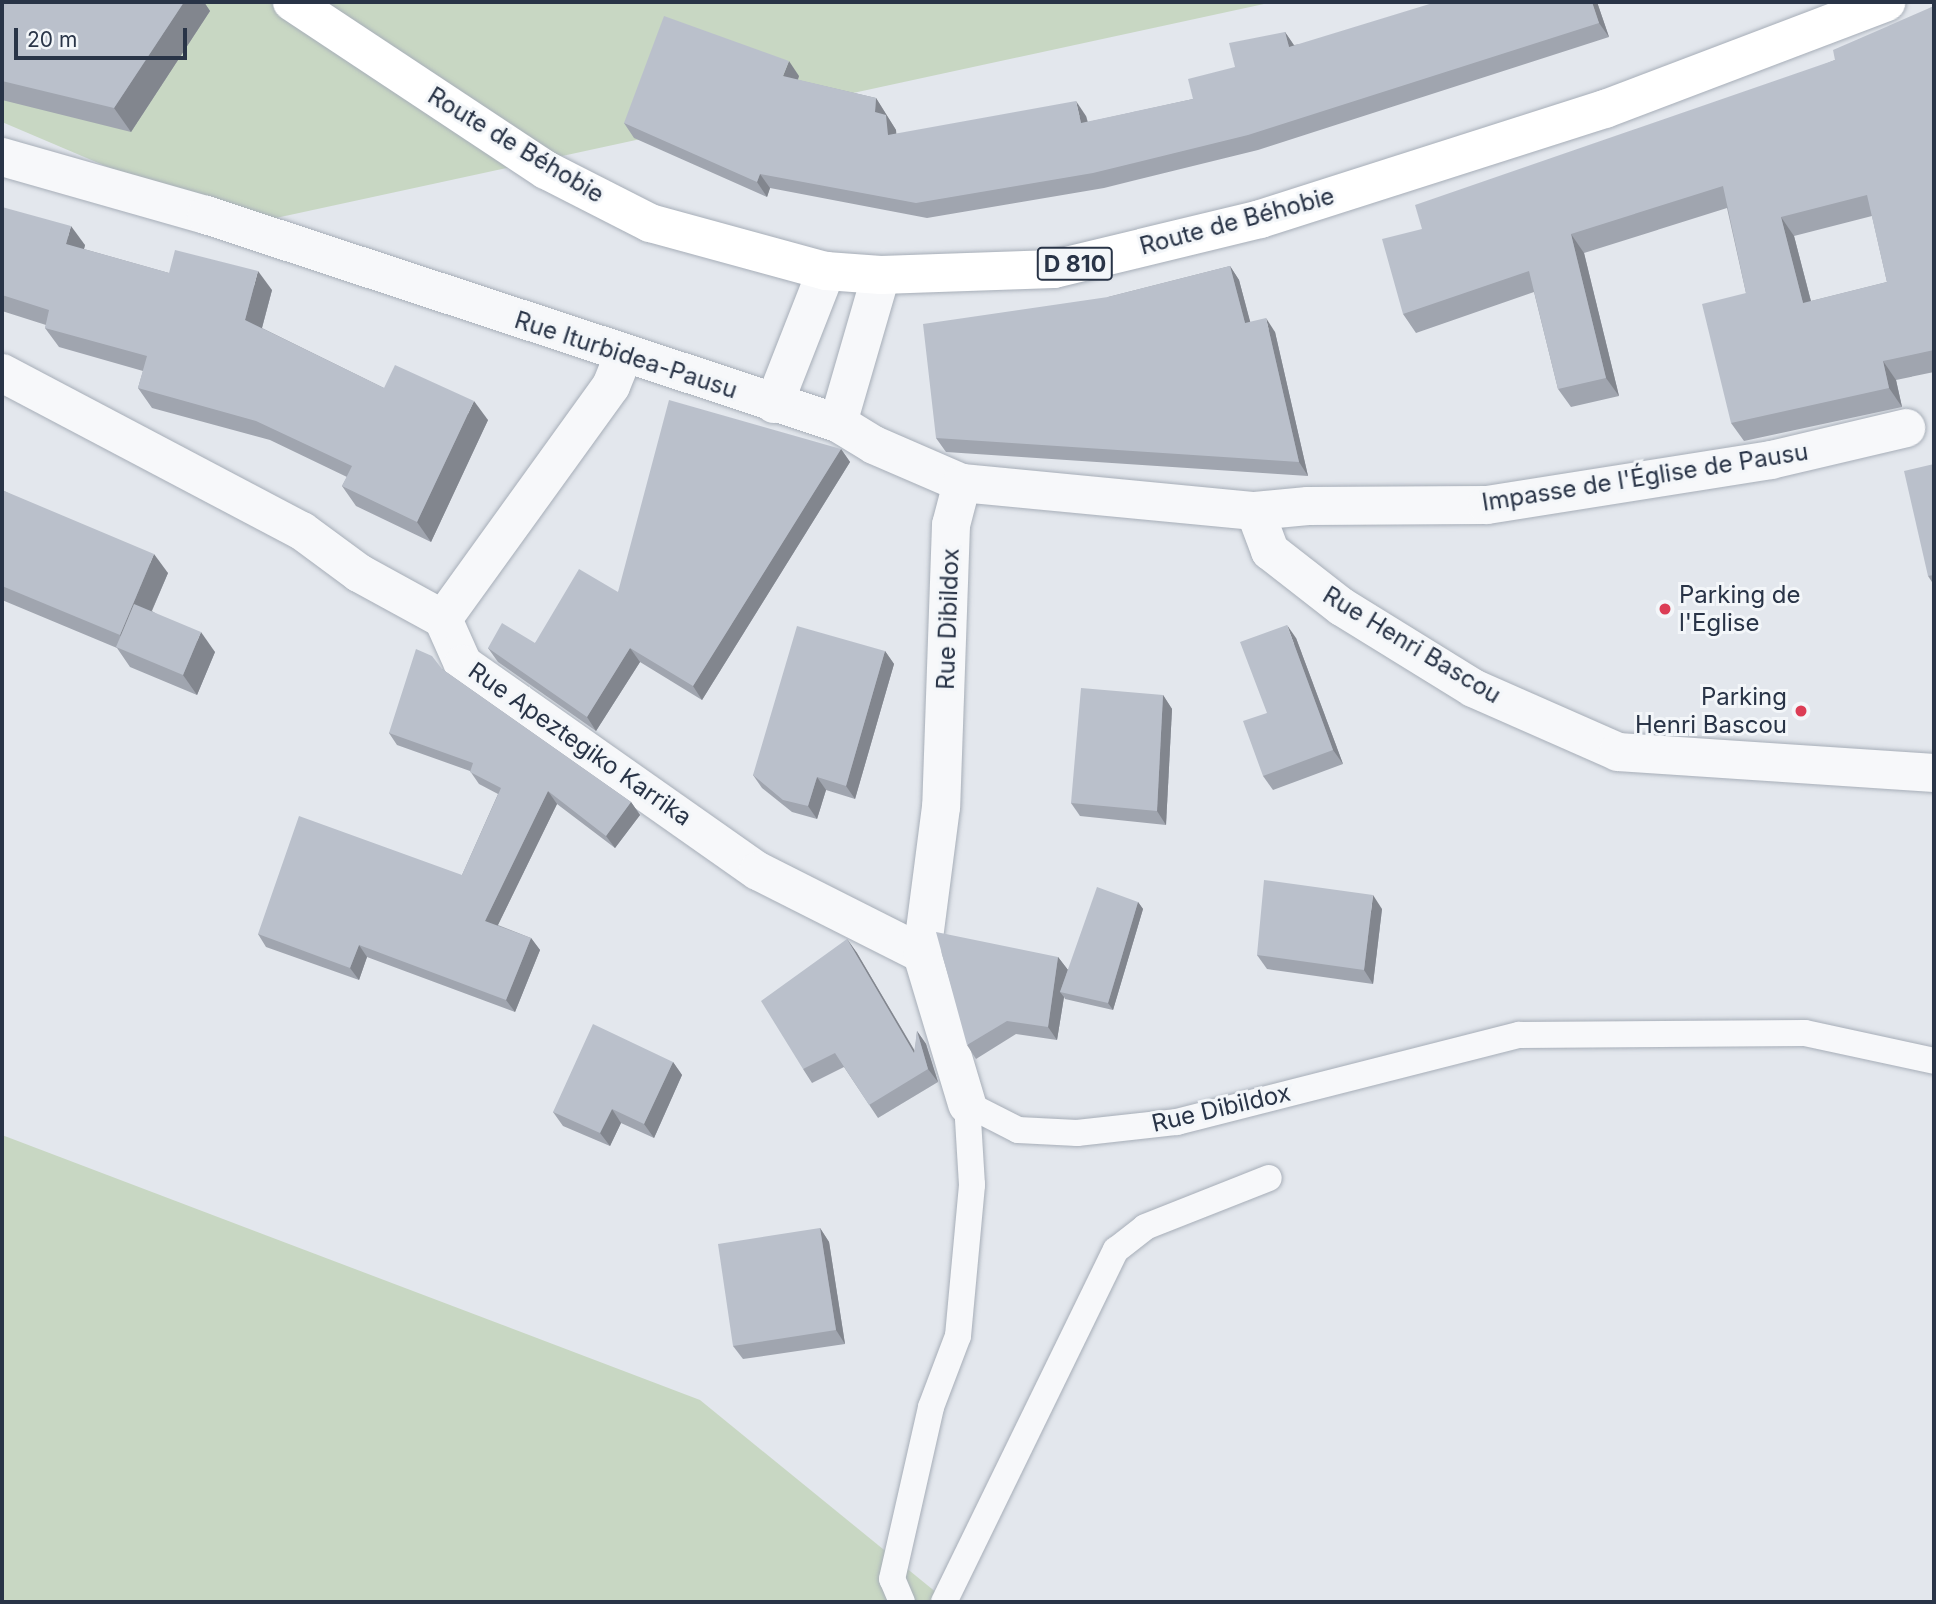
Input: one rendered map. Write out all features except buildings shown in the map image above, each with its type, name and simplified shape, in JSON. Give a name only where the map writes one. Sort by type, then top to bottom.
[{"type":"main road","name":"Route de Béhobie","points":[[292,2],[547,170],[650,223],[826,271],[881,275],[1054,269],[1260,219],[1605,109],[1886,2]]},
{"type":"street","name":"Rue Iturbidea-Pausu","points":[[2,157],[206,215],[774,404],[838,422],[874,445],[962,483],[1255,511]]},
{"type":"street","points":[[774,404],[826,271]]},
{"type":"street","points":[[838,422],[881,275]]},
{"type":"street","points":[[2,373],[302,531],[359,573],[443,619],[611,386],[624,354]]},
{"type":"street","name":"Impasse de l'Église de Pausu","points":[[1255,511],[1308,506],[1487,505],[1771,460],[1906,428]]},
{"type":"street","name":"Rue Dibildox","points":[[962,483],[951,525],[941,807],[922,954],[967,1104]]},
{"type":"street","name":"Rue Henri Bascou","points":[[1255,511],[1270,551],[1342,607],[1473,688],[1618,752],[1934,773]]},
{"type":"street","name":"Rue Apeztegiko Karrika","points":[[443,619],[463,664],[758,871],[922,954]]},
{"type":"lane","name":"Rue Dibildox","points":[[967,1104],[1018,1130],[1077,1133],[1177,1122],[1519,1035],[1805,1033],[1934,1061]]},
{"type":"lane","points":[[902,1602],[892,1579],[931,1407],[958,1336],[972,1185],[967,1104]]},
{"type":"lane","points":[[944,1602],[1116,1250],[1145,1227],[1269,1178]]},
{"type":"green space","points":[[2,2],[1273,2],[244,225],[2,122]]},
{"type":"green space","points":[[2,1135],[700,1400],[948,1602],[2,1602]]},
{"type":"place","name":"Parking de l'Eglise","points":[[1665,609]]},
{"type":"place","name":"Parking Henri Bascou","points":[[1801,711]]}]
